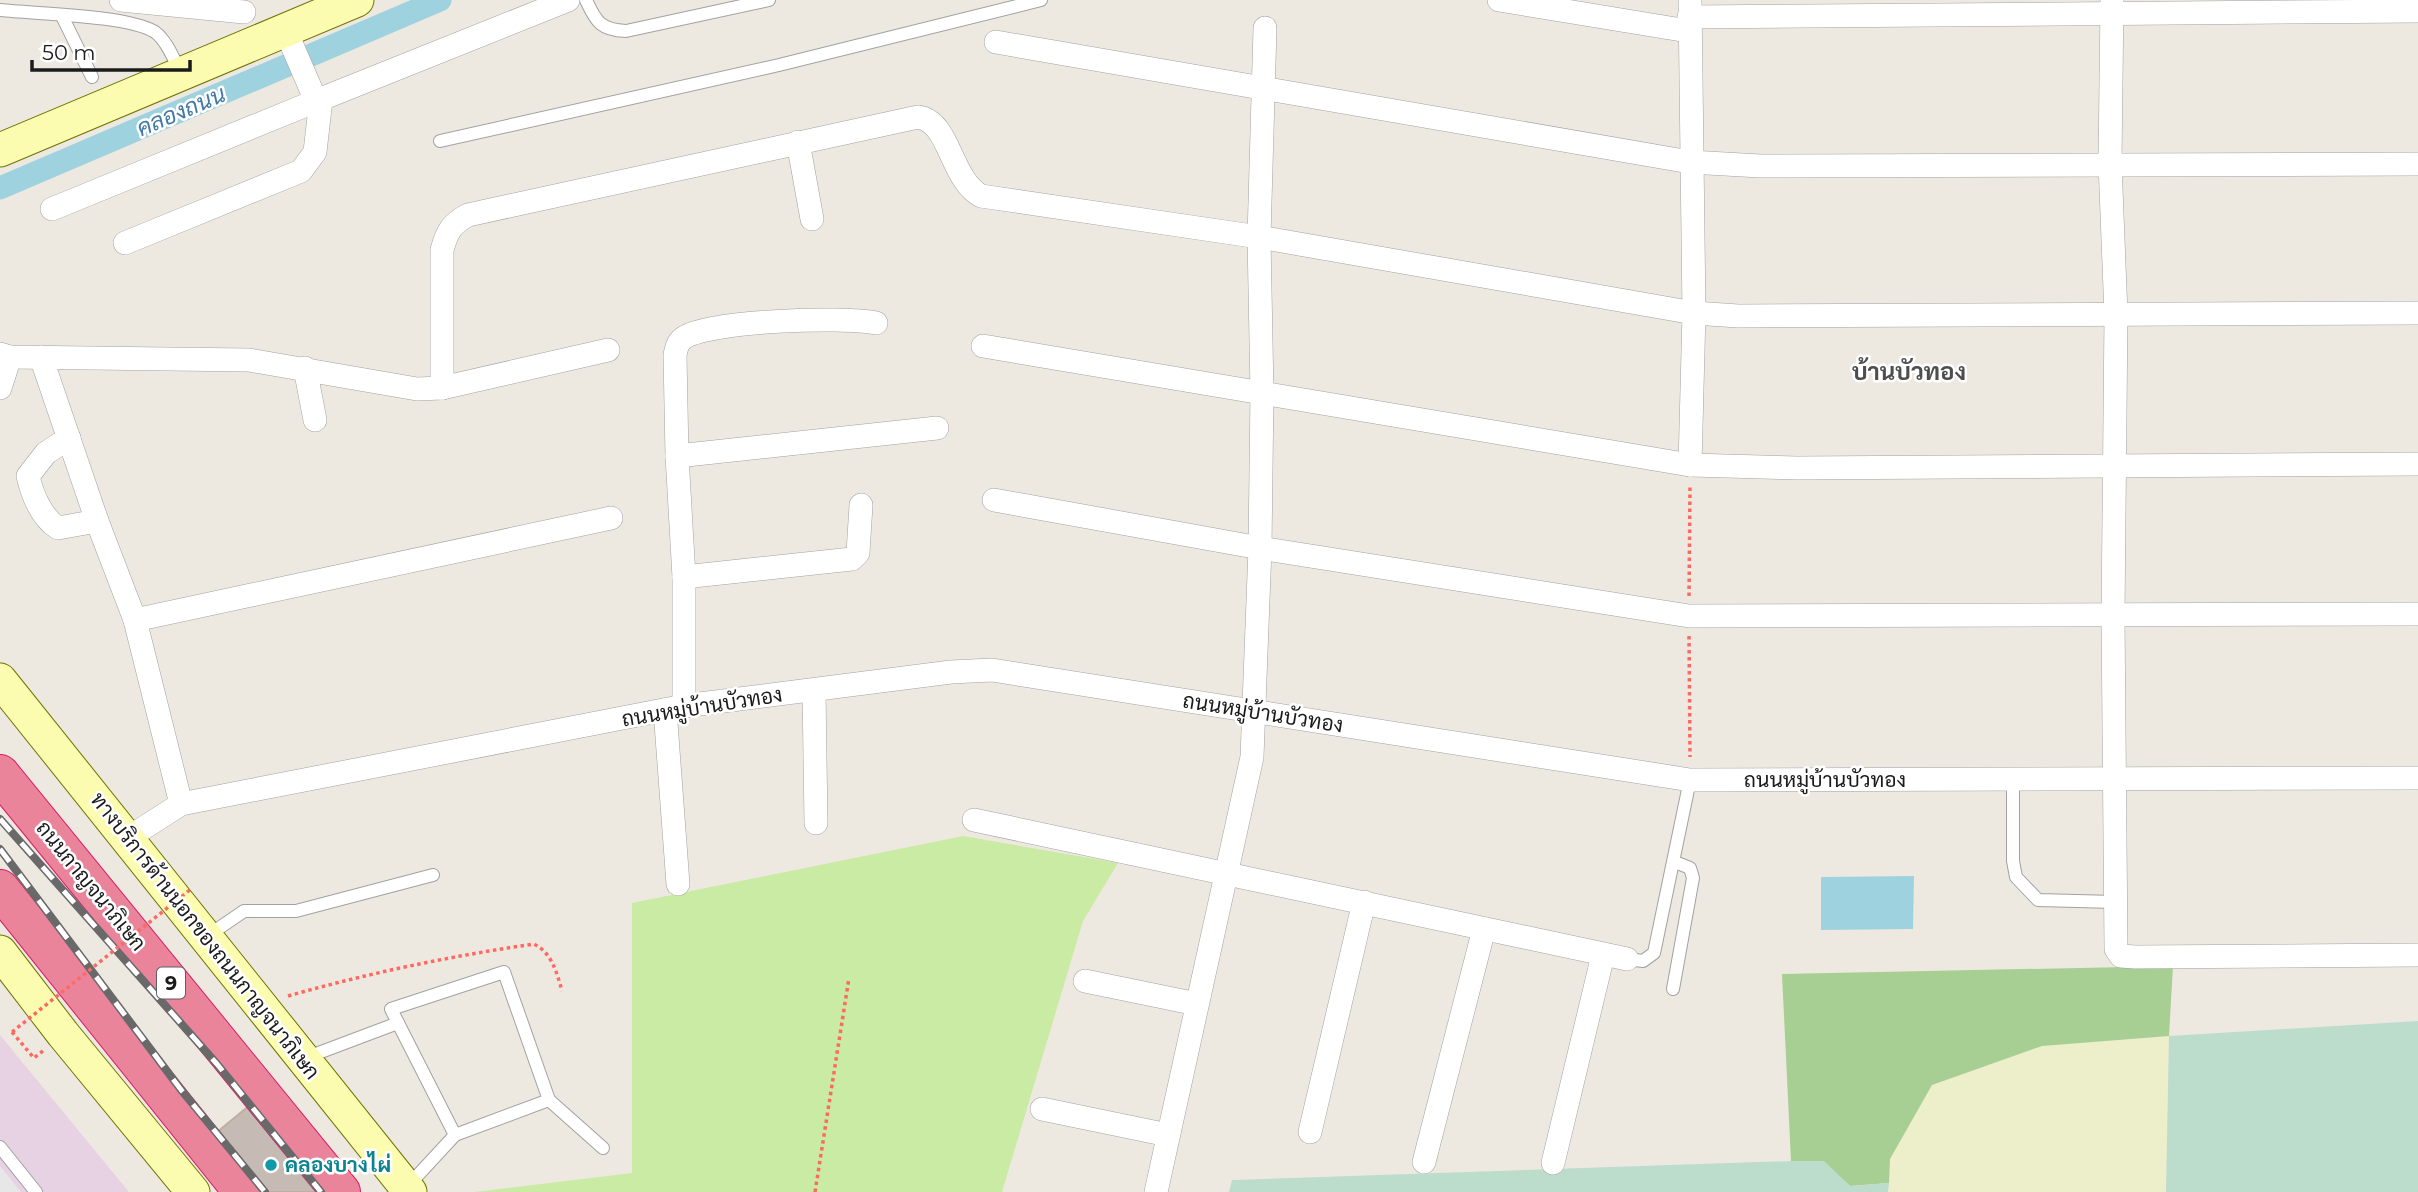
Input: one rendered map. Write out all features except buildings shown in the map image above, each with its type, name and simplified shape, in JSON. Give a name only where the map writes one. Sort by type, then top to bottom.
[{"type":"highway","name":"ถนนกาญจนาภิเษก","points":[[0,774],[341,1192]]},
{"type":"highway","points":[[0,889],[243,1192]]},
{"type":"highway","points":[[178,1114],[227,1192]]},
{"type":"main road","points":[[0,149],[251,45],[291,40],[357,0]]},
{"type":"main road","points":[[0,171],[71,120]]},
{"type":"main road","name":"ทางบริการด้านนอกของถนนกาญจนาภิเษก","points":[[0,680],[408,1190]]},
{"type":"main road","points":[[0,952],[193,1192]]},
{"type":"street","points":[[121,0],[242,6],[251,45]]},
{"type":"street","points":[[52,209],[317,99],[568,0]]},
{"type":"street","points":[[1499,0],[1689,16],[2112,7],[2411,8]]},
{"type":"street","points":[[2112,7],[2110,163],[2116,315],[2114,939],[2121,956],[2418,955]]},
{"type":"street","points":[[1689,16],[1694,313],[1690,466]]},
{"type":"street","points":[[1156,1192],[1252,757],[1260,548],[1262,393],[1259,237],[1265,28]]},
{"type":"street","points":[[125,243],[301,171],[315,152],[317,99],[291,40]]},
{"type":"street","points":[[996,43],[1690,162],[1760,166],[2418,164]]},
{"type":"street","points":[[442,388],[442,250],[447,232],[453,223],[468,215],[918,117],[926,118],[939,130],[964,183],[981,196],[1259,237],[1694,313],[1738,316],[2418,313]]},
{"type":"street","points":[[798,142],[812,219]]},
{"type":"street","points":[[678,884],[675,708],[684,577],[677,456],[674,355],[677,343],[687,335],[732,327],[828,317],[876,323]]},
{"type":"street","points":[[983,346],[1690,466],[2418,464]]},
{"type":"street","points":[[0,388],[5,355],[249,360],[416,389],[442,388],[608,350]]},
{"type":"street","points":[[41,357],[97,521],[135,620],[181,804]]},
{"type":"street","points":[[305,368],[315,420]]},
{"type":"street","points":[[677,456],[937,428]]},
{"type":"street","points":[[69,438],[34,465],[28,476],[32,492],[50,522],[58,528],[97,521]]},
{"type":"street","points":[[995,500],[1260,548],[1689,616],[2418,614]]},
{"type":"street","points":[[684,577],[852,559],[858,552],[861,505]]},
{"type":"street","points":[[135,620],[611,518]]},
{"type":"street","name":"ถนนหมู่บ้านบัวทอง","points":[[128,838],[181,804],[675,708],[992,670],[1690,780],[2418,778]]},
{"type":"street","points":[[814,691],[816,823]]},
{"type":"street","points":[[974,820],[1627,959]]},
{"type":"street","points":[[1310,1132],[1364,902]]},
{"type":"street","points":[[1424,1162],[1484,929]]},
{"type":"street","points":[[1553,1163],[1604,954]]},
{"type":"street","points":[[1085,981],[1197,1004]]},
{"type":"street","points":[[1042,1109],[1168,1135]]},
{"type":"lane","points":[[586,0],[596,22],[608,30],[626,31],[769,0]]},
{"type":"lane","points":[[440,141],[779,65],[1041,0]]},
{"type":"lane","points":[[0,10],[127,23],[152,31],[162,38],[181,73]]},
{"type":"lane","points":[[62,16],[92,77]]},
{"type":"lane","points":[[1627,959],[1643,961],[1654,953],[1690,780]]},
{"type":"lane","points":[[2013,781],[2013,860],[2021,884],[2038,900],[2115,902]]},
{"type":"lane","points":[[1673,989],[1693,878],[1690,868],[1675,862]]},
{"type":"lane","points":[[206,937],[244,911],[296,911],[433,875]]},
{"type":"lane","points":[[455,1135],[391,1009],[504,972],[549,1100],[603,1148]]},
{"type":"lane","points":[[301,1059],[398,1023]]},
{"type":"lane","points":[[408,1190],[455,1135],[549,1100]]},
{"type":"lane","points":[[0,1147],[36,1192]]},
{"type":"path","points":[[34,1058],[12,1032],[191,889]]},
{"type":"path","points":[[259,1005],[352,978],[460,955],[534,944],[542,947],[556,967],[562,991]]},
{"type":"path","points":[[815,1192],[849,978]]},
{"type":"shaded area","points":[[0,1035],[129,1192],[0,1192]]},
{"type":"shaded area","points":[[0,1166],[21,1192],[0,1192]]},
{"type":"green space","points":[[963,836],[1118,863],[1083,921],[1002,1192],[474,1192],[632,1173],[632,903]]},
{"type":"green space","points":[[2173,966],[2169,1036],[2042,1046],[1932,1085],[1890,1159],[1889,1183],[1850,1186],[1824,1162],[1791,1161],[1782,974]]},
{"type":"green space","points":[[2418,1021],[2418,1192],[2166,1192],[2169,1036]]},
{"type":"green space","points":[[2169,1036],[2166,1192],[1888,1192],[1890,1159],[1931,1085],[2042,1046]]},
{"type":"green space","points":[[1824,1161],[1850,1186],[1889,1183],[1888,1192],[1229,1192],[1232,1180]]},
{"type":"water","points":[[1914,876],[1913,929],[1821,930],[1821,877]]},
{"type":"waterway","name":"คลองถนน","points":[[0,188],[440,0]]},
{"type":"railway","points":[[0,819],[217,1064],[321,1192]]},
{"type":"railway","points":[[0,849],[182,1091],[265,1192]]},
{"type":"place","name":"คลองบางไผ่","points":[[271,1165]]},
{"type":"district","name":"บ้านบัวทอง","points":[[1909,372]]}]
